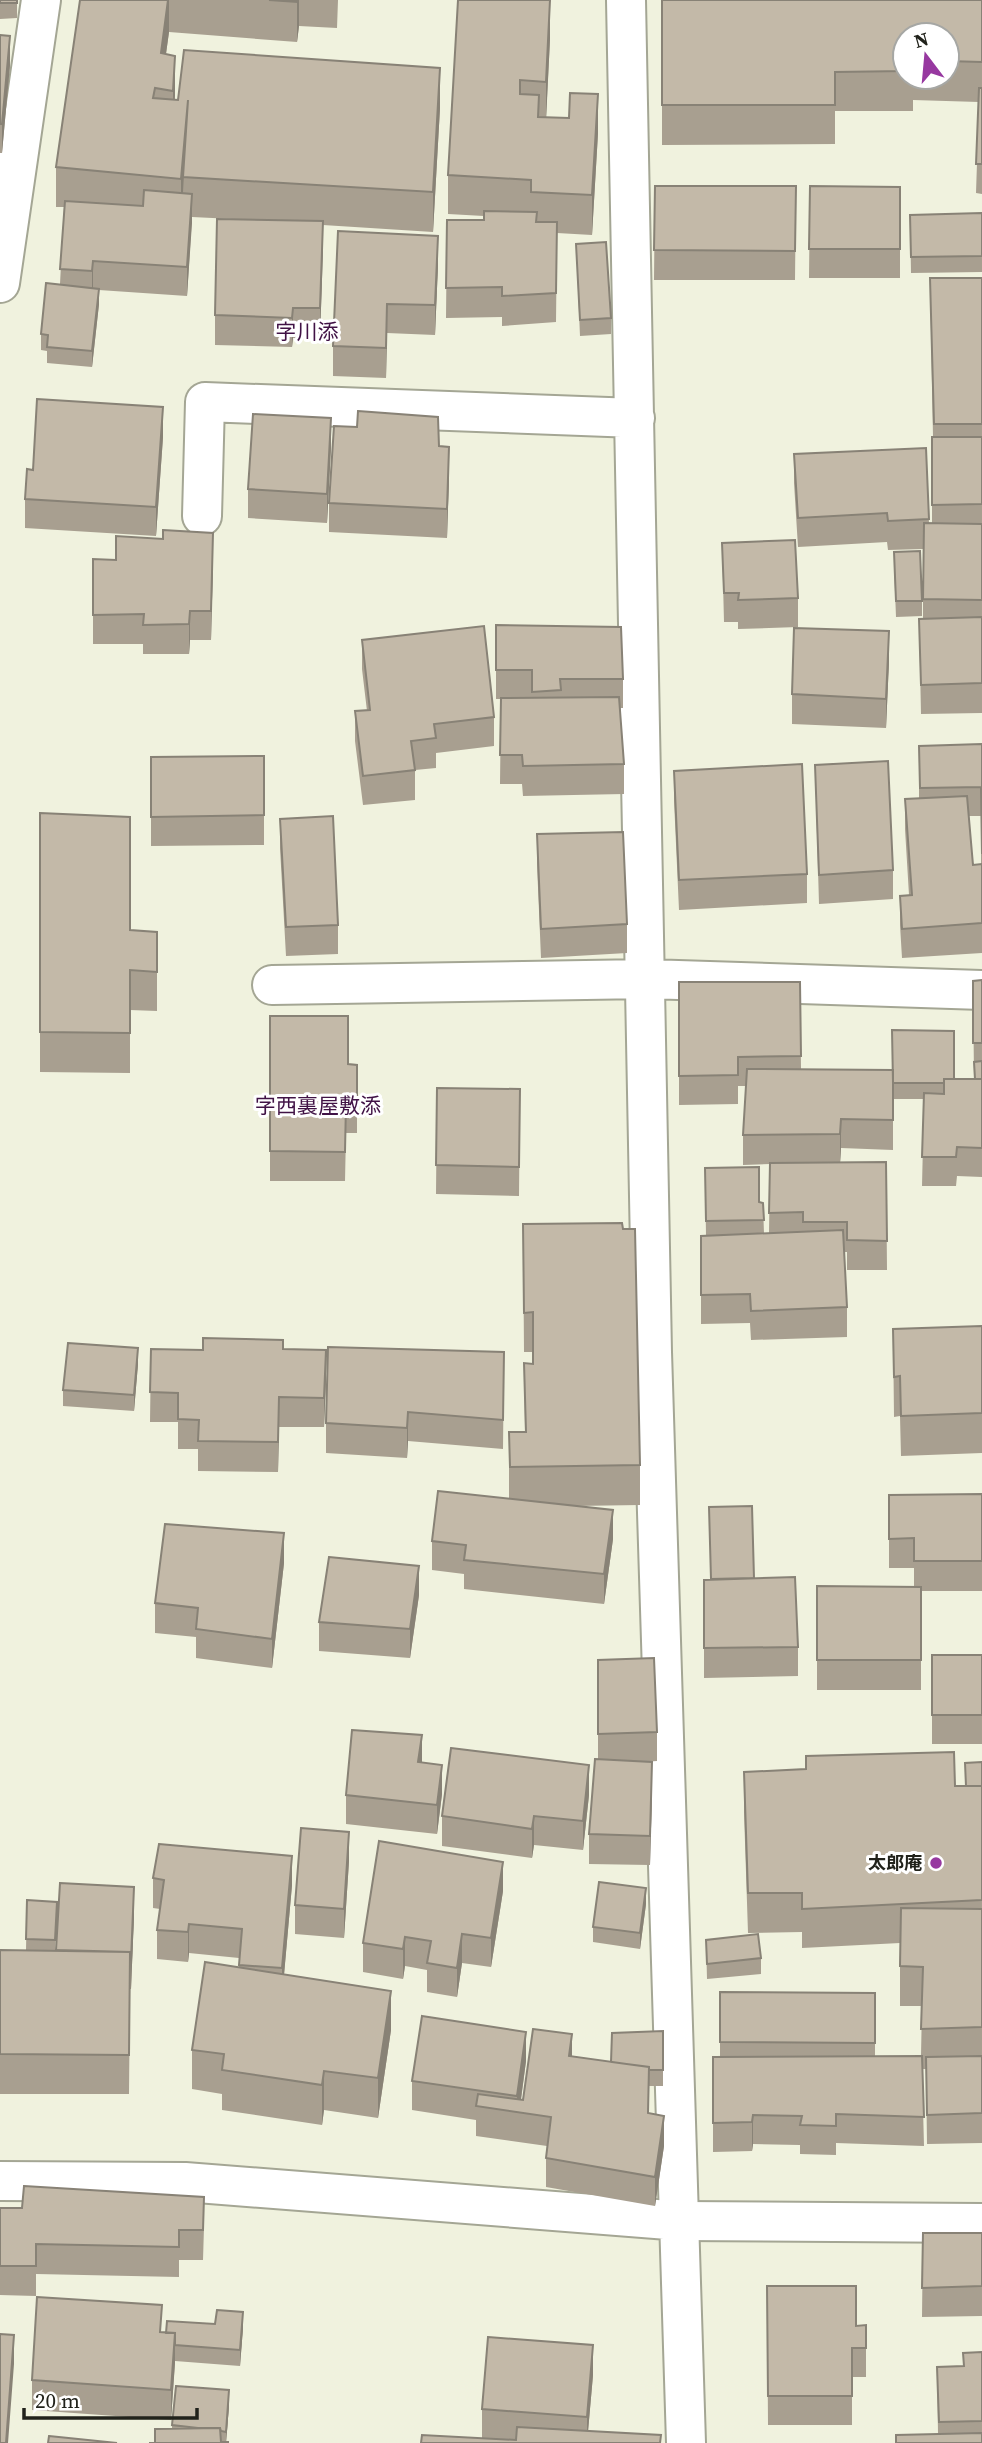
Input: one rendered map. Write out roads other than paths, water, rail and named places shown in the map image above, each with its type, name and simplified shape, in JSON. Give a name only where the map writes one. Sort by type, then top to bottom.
[{"type":"street","points":[[0,283],[41,0]]},
{"type":"street","points":[[626,0],[647,979],[652,1352],[687,2443]]},
{"type":"street","points":[[202,516],[205,402],[635,418]]},
{"type":"street","points":[[272,985],[647,979],[982,990]]},
{"type":"street","points":[[0,2181],[185,2182],[681,2221],[982,2223]]},
{"type":"place","name":"太郎庵","points":[[936,1863]]},
{"type":"district","name":"字川添","points":[[307,332]]},
{"type":"district","name":"字西裏屋敷添","points":[[318,1106]]}]
